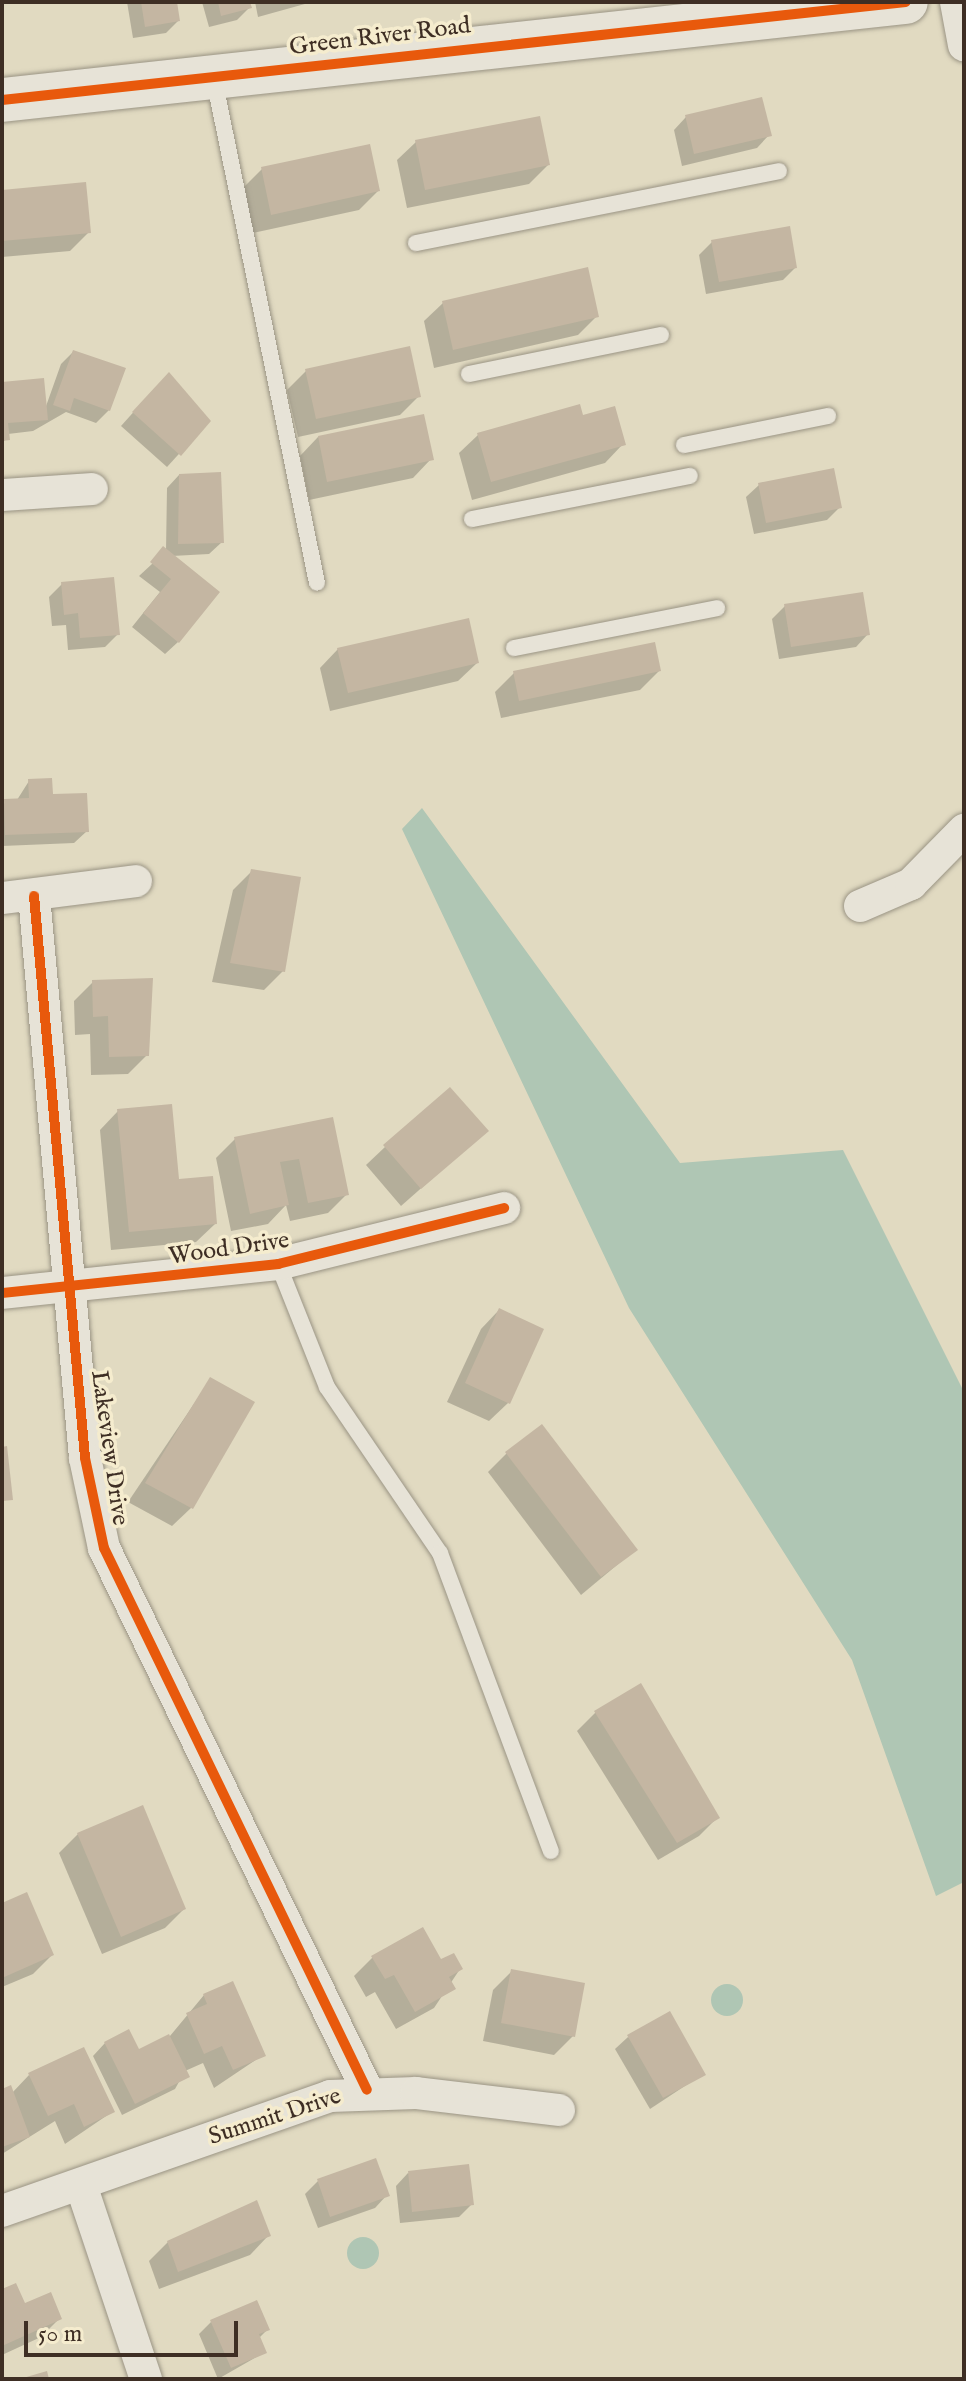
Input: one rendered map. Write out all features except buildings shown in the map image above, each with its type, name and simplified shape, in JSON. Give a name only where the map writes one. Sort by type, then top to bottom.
[{"type":"street","name":"Green River Road","points":[[2,100],[774,11],[906,2]]},
{"type":"street","points":[[956,2],[964,45]]},
{"type":"street","points":[[2,495],[92,489]]},
{"type":"street","points":[[860,906],[953,862],[964,830]]},
{"type":"street","points":[[2,898],[136,881]]},
{"type":"street","name":"Lakeview Drive","points":[[34,896],[85,1458],[104,1548],[367,2090]]},
{"type":"street","name":"Wood Drive","points":[[2,1293],[70,1289],[278,1264],[504,1208]]},
{"type":"street","name":"Summit Drive","points":[[2,2211],[308,2102],[367,2090],[559,2110]]},
{"type":"street","points":[[81,2185],[146,2379]]},
{"type":"lane","points":[[214,77],[317,583]]},
{"type":"lane","points":[[416,243],[779,171]]},
{"type":"lane","points":[[469,374],[661,335]]},
{"type":"lane","points":[[684,445],[828,416]]},
{"type":"lane","points":[[472,519],[690,476]]},
{"type":"lane","points":[[514,648],[717,608]]},
{"type":"lane","points":[[278,1264],[327,1387],[440,1553],[551,1851]]},
{"type":"shaded area","points":[[422,808],[680,1163],[843,1150],[964,1392],[964,1882],[936,1896],[852,1660],[629,1308],[402,829]]},
{"type":"shaded area","points":[[727,1984],[738,1989],[743,2000],[738,2011],[727,2016],[716,2011],[711,2000],[716,1989]]},
{"type":"shaded area","points":[[363,2237],[374,2242],[379,2253],[374,2264],[363,2269],[352,2264],[347,2253],[352,2242]]},
{"type":"cycle path","points":[[2,100],[906,2]]},
{"type":"cycle path","points":[[34,896],[85,1458],[104,1548],[367,2090]]},
{"type":"cycle path","points":[[2,1293],[278,1264],[504,1208]]}]
